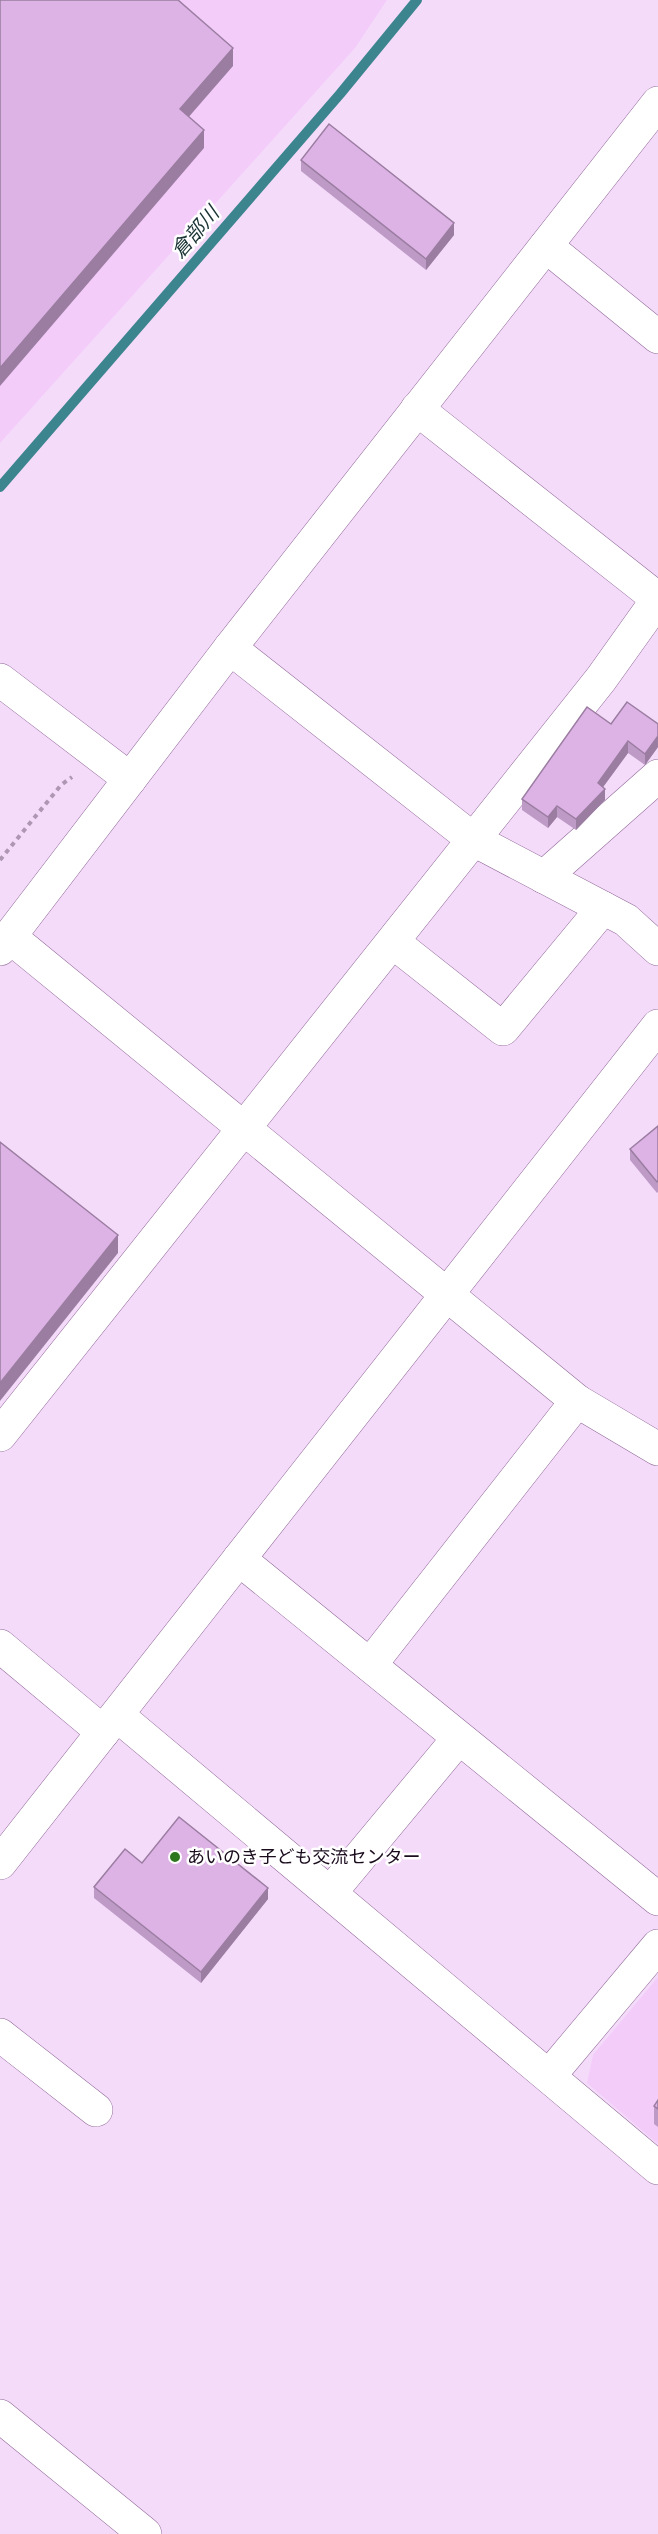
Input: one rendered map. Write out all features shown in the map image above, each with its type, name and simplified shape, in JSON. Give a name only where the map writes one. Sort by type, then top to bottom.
[{"type":"street","points":[[658,103],[230,648],[5,943],[243,1130],[577,1401],[658,1449]]},
{"type":"street","points":[[546,246],[658,337]]},
{"type":"street","points":[[0,1435],[602,679],[658,599],[417,409]]},
{"type":"street","points":[[230,648],[474,840],[626,920],[658,949]]},
{"type":"street","points":[[0,680],[130,779]]},
{"type":"street","points":[[544,877],[658,776]]},
{"type":"street","points":[[393,942],[503,1029],[603,908]]},
{"type":"street","points":[[0,1863],[658,1026]]},
{"type":"street","points":[[370,1665],[577,1401]]},
{"type":"street","points":[[239,1559],[658,1899]]},
{"type":"street","points":[[0,1646],[110,1723],[330,1893],[658,2168]]},
{"type":"street","points":[[330,1893],[458,1739]]},
{"type":"street","points":[[549,2076],[658,1946]]},
{"type":"street","points":[[0,2035],[96,2110]]},
{"type":"street","points":[[0,2416],[145,2534]]},
{"type":"path","points":[[0,860],[61,784],[103,758]]},
{"type":"shaded area","points":[[0,0],[387,0],[355,48],[0,443]]},
{"type":"shaded area","points":[[658,1977],[658,2144],[587,2083],[593,2055]]},
{"type":"building","points":[[0,0],[178,0],[233,48],[180,109],[204,130],[0,368]]},
{"type":"building","points":[[329,124],[454,223],[426,259],[301,160]]},
{"type":"building","points":[[627,702],[658,724],[658,736],[645,754],[628,741],[598,783],[605,789],[576,819],[557,806],[548,817],[522,799],[587,707],[611,724]]},
{"type":"building","points":[[658,1126],[658,1181],[657,1182],[630,1149]]},
{"type":"building","points":[[0,1142],[118,1235],[0,1383]]},
{"type":"building","points":[[179,1817],[268,1888],[201,1972],[94,1887],[125,1849],[142,1863]]},
{"type":"waterway","name":"倉部川","points":[[0,487],[340,94],[417,0]]},
{"type":"place","name":"あいのき子ども交流センター","points":[[175,1857]]}]
